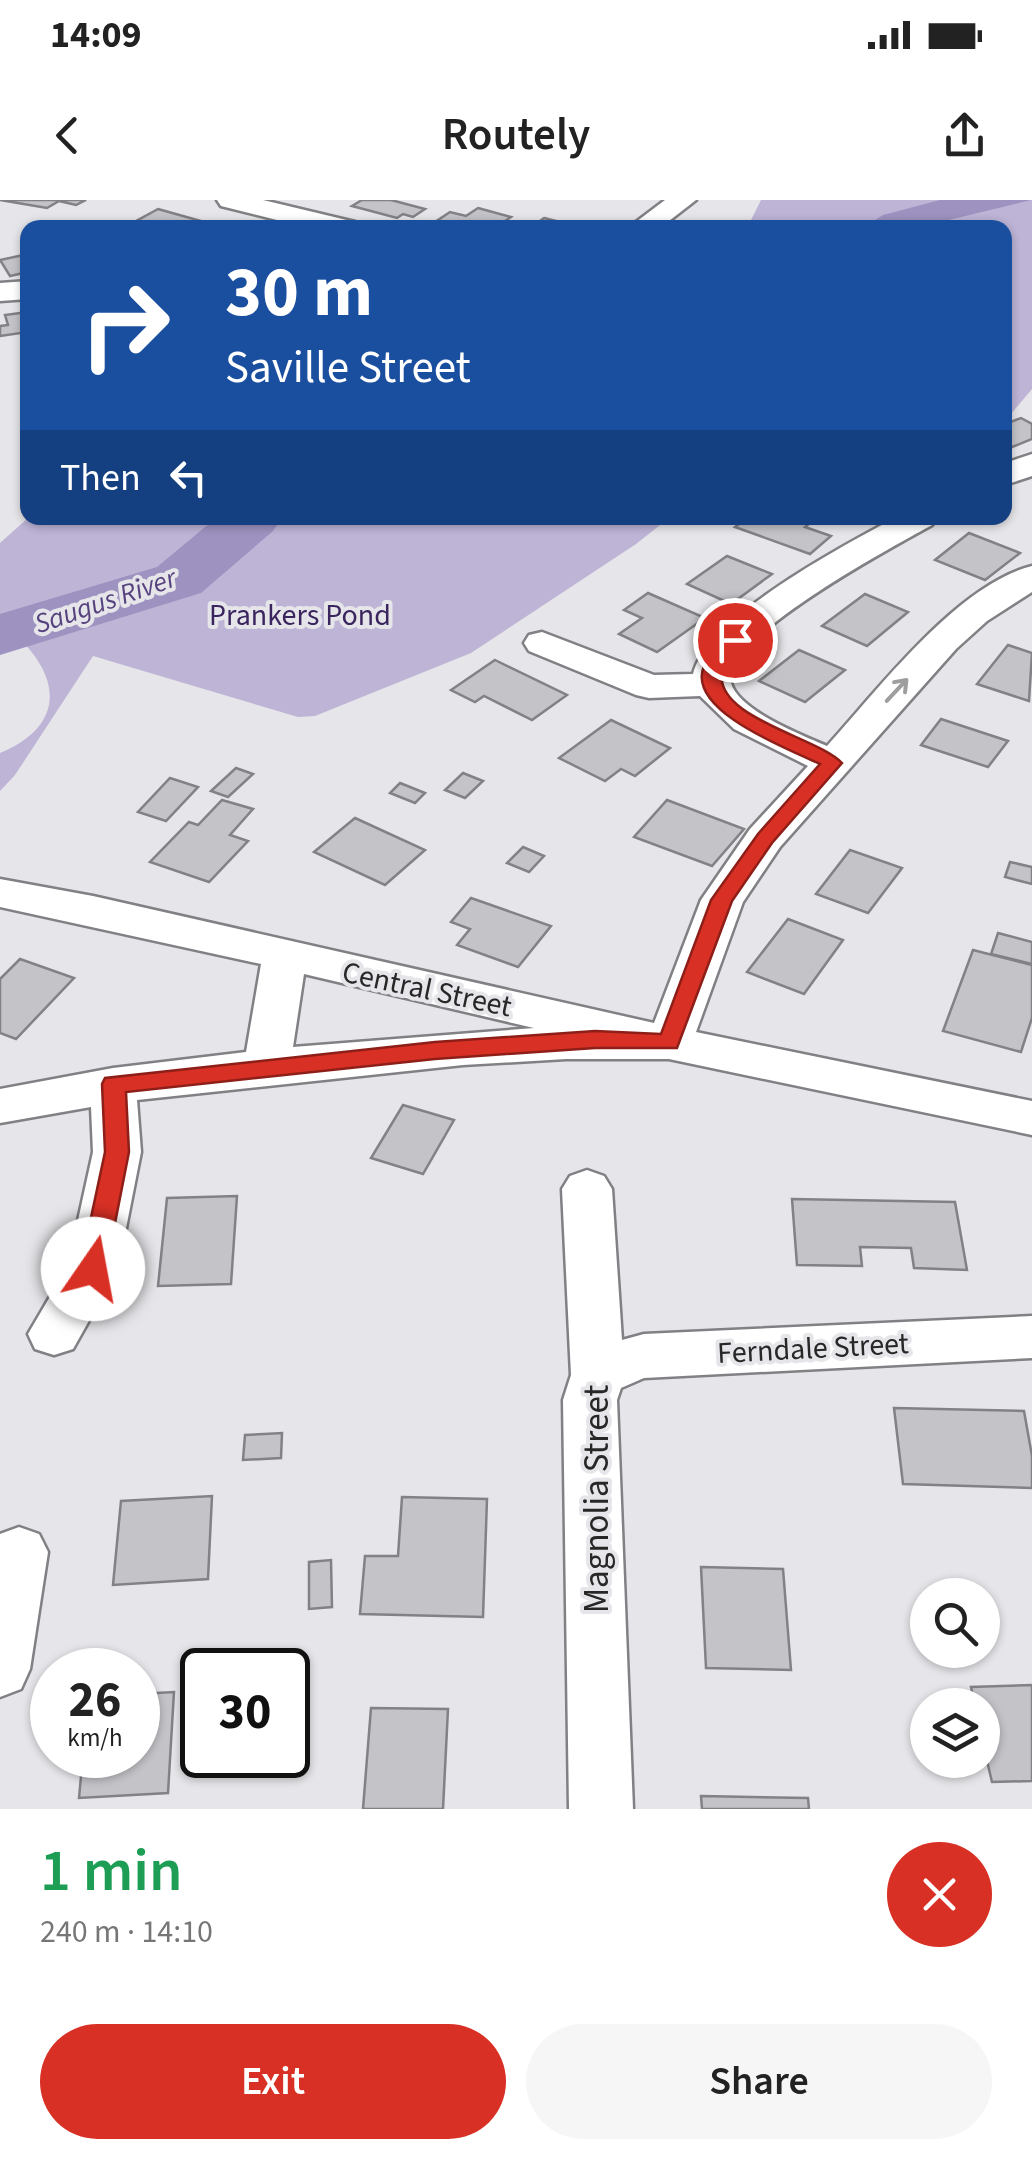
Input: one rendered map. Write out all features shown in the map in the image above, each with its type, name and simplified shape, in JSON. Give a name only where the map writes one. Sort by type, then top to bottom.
[{"type":"street","points":[[230,200],[310,220]]},
{"type":"street","points":[[653,220],[683,200]]},
{"type":"street","points":[[832,763],[744,720],[722,701],[713,684],[712,668],[735,640],[863,550],[908,525]]},
{"type":"street","points":[[0,1106],[114,1084],[268,1066],[595,1040],[669,1042],[722,900],[765,838],[943,642],[974,613],[1032,577]]},
{"type":"street","points":[[542,643],[649,687],[713,684]]},
{"type":"street","name":"Central Street","points":[[0,893],[93,910],[284,957],[1032,1118]]},
{"type":"street","points":[[268,1066],[284,957]]},
{"type":"street","points":[[54,1334],[93,1269],[117,1152],[114,1084]]},
{"type":"street","name":"Magnolia Street","points":[[587,1189],[598,1375],[590,1400],[601,1809]]},
{"type":"street","name":"Ferndale Street","points":[[598,1375],[616,1364],[644,1356],[1032,1337]]},
{"type":"street","points":[[0,1670],[19,1552]]},
{"type":"green space","points":[[761,200],[1032,200],[1032,389],[1012,413],[1012,220],[751,220]]},
{"type":"green space","name":"Prankers Pond","points":[[20,525],[660,525],[471,653],[315,716],[298,717],[93,656],[15,775],[0,791],[0,753],[41,723],[50,696],[41,666],[0,614],[0,543]]},
{"type":"shaded area","points":[[940,200],[1031,200],[949,220],[875,220]]},
{"type":"building","points":[[0,200],[86,200],[76,205],[59,201],[47,208]]},
{"type":"building","points":[[362,200],[391,200],[425,209],[413,217],[403,214],[397,218],[352,206]]},
{"type":"building","points":[[478,208],[511,217],[438,220],[450,212],[466,216]]},
{"type":"building","points":[[158,209],[197,220],[138,220]]},
{"type":"building","points":[[20,256],[20,274],[10,276],[0,260]]},
{"type":"building","points":[[20,313],[20,333],[0,336],[0,326],[8,325],[5,315]]},
{"type":"building","points":[[1021,418],[1032,424],[1032,439],[1012,447],[1012,421]]},
{"type":"building","points":[[808,525],[805,527],[831,536],[810,554],[735,527]]},
{"type":"building","points":[[969,533],[1020,553],[985,580],[935,560]]},
{"type":"building","points":[[727,556],[772,574],[731,604],[687,584]]},
{"type":"building","points":[[648,593],[705,618],[657,652],[619,634],[642,618],[624,610]]},
{"type":"building","points":[[865,594],[908,612],[867,646],[822,626]]},
{"type":"building","points":[[1008,645],[1032,653],[1029,701],[977,684]]},
{"type":"building","points":[[799,650],[845,670],[805,702],[759,681]]},
{"type":"building","points":[[495,660],[567,695],[532,720],[484,696],[475,702],[451,690]]},
{"type":"building","points":[[941,719],[1008,741],[988,767],[921,745]]},
{"type":"building","points":[[611,720],[670,748],[635,776],[621,769],[605,781],[559,758]]},
{"type":"building","points":[[236,768],[253,774],[228,797],[211,791]]},
{"type":"building","points":[[463,773],[483,781],[465,798],[445,790]]},
{"type":"building","points":[[170,778],[198,787],[166,821],[138,812]]},
{"type":"building","points":[[400,783],[425,793],[415,803],[390,793]]},
{"type":"building","points":[[222,800],[253,809],[230,835],[248,841],[209,882],[150,862],[189,822],[198,825]]},
{"type":"building","points":[[667,800],[744,829],[712,866],[634,837]]},
{"type":"building","points":[[355,818],[425,850],[385,885],[314,852]]},
{"type":"building","points":[[523,847],[544,856],[529,872],[507,863]]},
{"type":"building","points":[[850,850],[902,868],[868,913],[816,894]]},
{"type":"building","points":[[1010,862],[1032,867],[1032,884],[1005,877]]},
{"type":"building","points":[[471,898],[551,926],[518,967],[457,945],[470,929],[451,922]]},
{"type":"building","points":[[788,919],[843,940],[804,994],[747,972]]},
{"type":"building","points":[[998,933],[1032,942],[1032,964],[991,954]]},
{"type":"building","points":[[973,950],[1032,965],[1032,1018],[1021,1052],[943,1031]]},
{"type":"building","points":[[20,959],[74,978],[16,1039],[0,1033],[0,979]]},
{"type":"building","points":[[403,1105],[454,1120],[423,1174],[371,1158]]},
{"type":"building","points":[[237,1196],[231,1284],[158,1286],[167,1198]]},
{"type":"building","points":[[792,1199],[955,1202],[967,1270],[914,1268],[911,1248],[860,1247],[862,1266],[797,1265]]},
{"type":"building","points":[[894,1408],[1024,1411],[1032,1456],[1032,1488],[903,1484]]},
{"type":"building","points":[[282,1433],[281,1458],[243,1460],[245,1435]]},
{"type":"building","points":[[212,1496],[208,1579],[113,1585],[121,1501]]},
{"type":"building","points":[[402,1497],[487,1499],[483,1617],[360,1614],[365,1556],[398,1556]]},
{"type":"building","points":[[331,1560],[332,1607],[309,1609],[309,1562]]},
{"type":"building","points":[[701,1567],[783,1569],[791,1670],[706,1668]]},
{"type":"building","points":[[1032,1685],[1032,1781],[992,1782],[991,1778],[1000,1778],[1000,1688],[971,1687]]},
{"type":"building","points":[[174,1692],[168,1793],[79,1798],[81,1778],[160,1778],[160,1693]]},
{"type":"building","points":[[371,1708],[448,1709],[443,1809],[363,1809]]},
{"type":"building","points":[[701,1796],[808,1798],[809,1809],[702,1809]]},
{"type":"waterway","name":"Saugus River","points":[[0,635],[179,580],[244,525]]},
{"type":"route","points":[[93,1269],[117,1152],[114,1084],[435,1050],[595,1040],[669,1042],[722,900],[765,838],[832,763],[744,720],[722,701],[713,684],[712,668],[735,640]]}]
